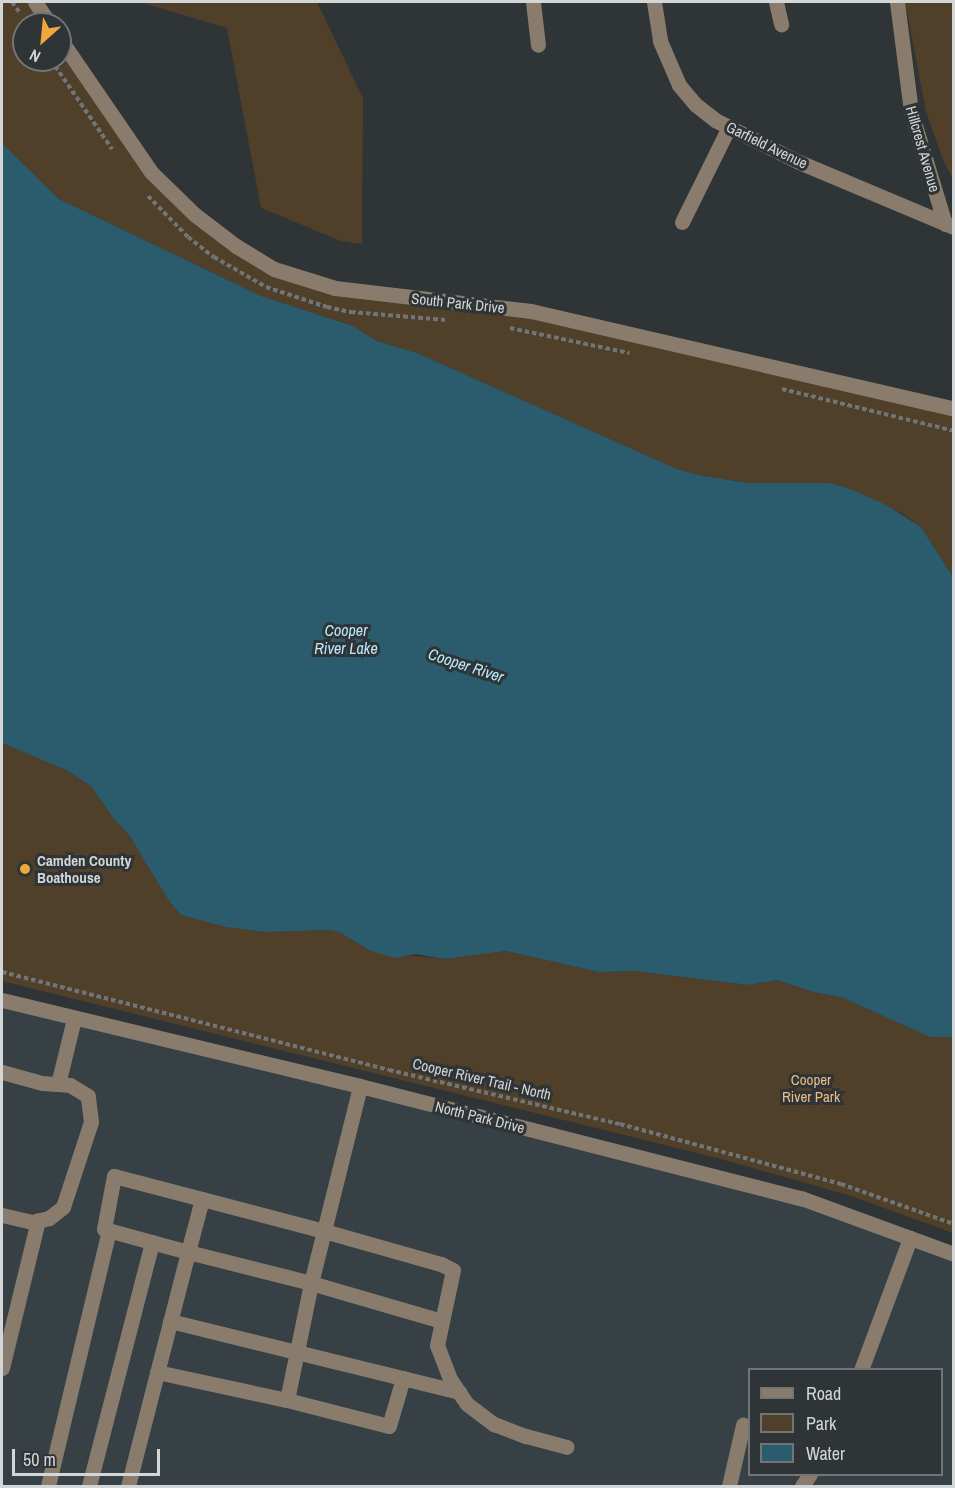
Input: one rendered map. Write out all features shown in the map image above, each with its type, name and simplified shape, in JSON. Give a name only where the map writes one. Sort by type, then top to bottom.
[{"type":"street","points":[[532,2],[538,45]]},
{"type":"street","name":"Garfield Avenue","points":[[654,2],[660,41],[679,85],[696,105],[729,127],[799,162],[950,226]]},
{"type":"street","points":[[776,2],[781,24]]},
{"type":"street","name":"Hillcrest Avenue","points":[[897,2],[911,112],[950,226]]},
{"type":"street","name":"South Park Drive","points":[[72,57],[151,172],[194,214],[236,246],[274,269],[335,288],[531,311],[954,409]]},
{"type":"street","points":[[682,222],[729,127]]},
{"type":"street","name":"North Park Drive","points":[[2,1000],[360,1086],[801,1198],[954,1254]]},
{"type":"street","points":[[58,1083],[74,1019]]},
{"type":"street","points":[[2,1072],[42,1083],[70,1085],[88,1096],[91,1122],[63,1207],[49,1218],[32,1222],[2,1215]]},
{"type":"street","points":[[287,1400],[311,1282],[360,1086]]},
{"type":"street","points":[[442,1321],[311,1282],[104,1229],[114,1176],[324,1231],[441,1264],[453,1270],[437,1346],[450,1379],[467,1404],[494,1424],[567,1447]]},
{"type":"street","points":[[128,1486],[202,1199]]},
{"type":"street","points":[[2,1368],[38,1221]]},
{"type":"street","points":[[48,1486],[109,1230]]},
{"type":"street","points":[[862,1368],[910,1238]]},
{"type":"street","points":[[89,1486],[152,1242]]},
{"type":"street","points":[[171,1321],[459,1392]]},
{"type":"street","points":[[157,1372],[287,1400],[389,1426],[403,1378]]},
{"type":"street","points":[[729,1486],[743,1425]]},
{"type":"path","name":"Cooper River Trail - North","points":[[2,972],[389,1070],[620,1124],[841,1184],[954,1224]]},
{"type":"shaded area","points":[[2,1000],[801,1198],[953,1254],[953,1486],[2,1486]]},
{"type":"green space","points":[[2,2],[35,2],[42,12],[12,12],[12,72],[72,72],[72,57],[151,172],[236,246],[335,288],[531,311],[953,409],[953,577],[921,527],[903,514],[851,489],[829,483],[748,483],[698,475],[677,469],[417,353],[377,341],[353,326],[261,296],[59,199],[2,143]]},
{"type":"green space","points":[[140,2],[317,2],[363,98],[362,244],[341,241],[261,208],[227,28]]},
{"type":"green space","points":[[905,2],[953,2],[953,179],[943,160],[926,112]]},
{"type":"green space","name":"Cooper River Park","points":[[2,743],[66,770],[91,786],[114,819],[129,835],[169,901],[181,915],[265,932],[330,930],[339,932],[371,951],[444,959],[506,951],[599,972],[634,971],[749,985],[777,980],[813,992],[841,997],[930,1037],[953,1037],[953,1233],[848,1195],[717,1158],[2,981]]},
{"type":"water","name":"Cooper River Lake","points":[[2,143],[59,199],[261,296],[353,326],[377,341],[417,353],[677,469],[698,475],[748,483],[829,483],[851,489],[888,506],[921,527],[953,577],[953,1037],[930,1037],[841,997],[813,992],[777,980],[749,985],[634,971],[599,972],[506,951],[444,959],[415,954],[394,958],[371,951],[339,932],[330,930],[265,932],[226,927],[181,915],[169,901],[129,835],[114,819],[91,786],[66,770],[2,743]]},
{"type":"place","name":"Camden County Boathouse","points":[[25,869]]},
{"type":"water label","name":"Cooper River","points":[[466,665]]}]
